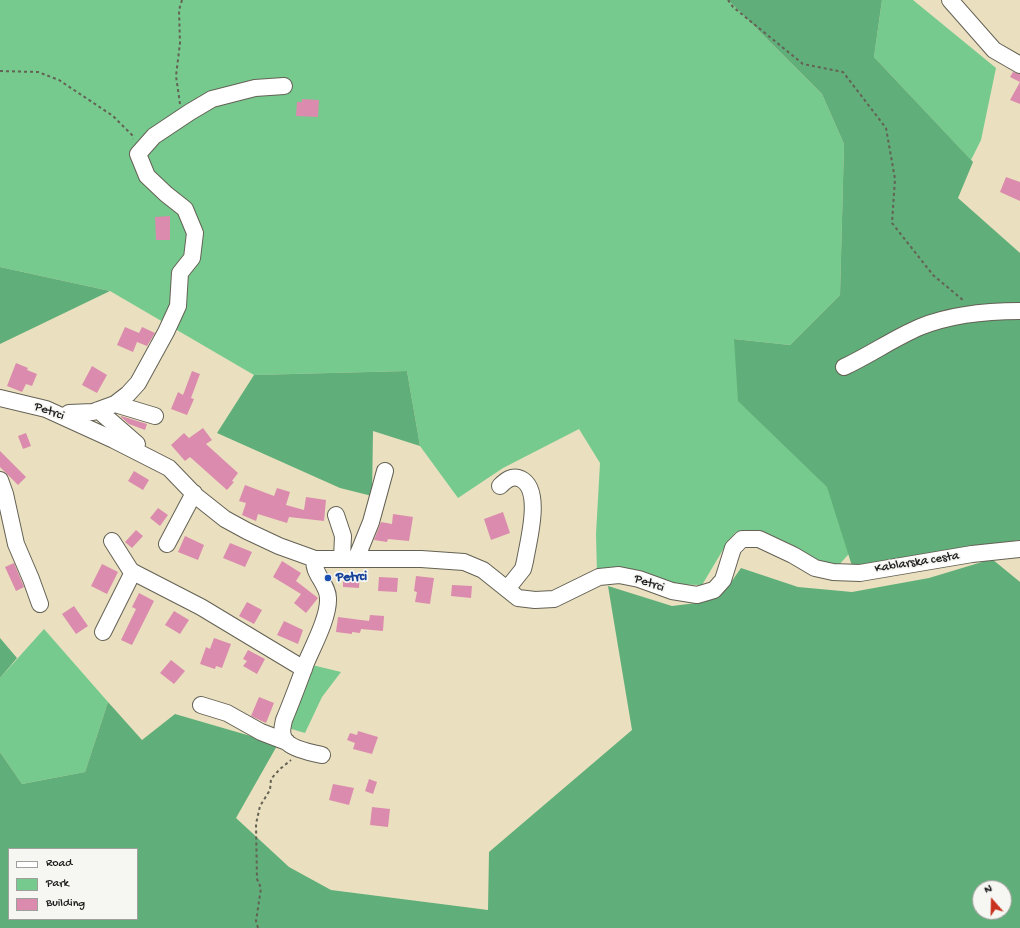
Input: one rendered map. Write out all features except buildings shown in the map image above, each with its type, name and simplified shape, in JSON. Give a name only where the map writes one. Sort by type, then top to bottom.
[{"type":"street","points":[[950,0],[994,50],[1020,65]]},
{"type":"street","points":[[64,417],[69,413],[98,410],[115,404],[128,394],[138,383],[175,313],[178,306],[180,273],[192,258],[196,232],[185,209],[147,176],[138,154],[154,136],[212,99],[255,88],[284,86]]},
{"type":"street","points":[[844,367],[896,338],[936,321],[985,312],[1020,311]]},
{"type":"street","name":"Petrci","points":[[0,398],[46,409],[169,468],[194,493],[225,519],[279,546],[336,559],[421,559],[464,562],[483,570],[518,598],[535,600],[554,599],[567,591],[599,577],[619,575],[639,579],[672,591],[697,595],[714,590],[723,580],[729,564],[732,548],[742,539],[759,539],[815,568]]},
{"type":"street","points":[[115,404],[155,416]]},
{"type":"street","points":[[98,410],[137,444]]},
{"type":"street","points":[[287,742],[283,738],[282,731],[284,720],[321,628],[327,609],[328,598],[320,577],[371,522],[385,471]]},
{"type":"street","points":[[500,486],[507,479],[515,477],[523,480],[533,495],[533,508],[523,569],[507,589]]},
{"type":"street","points":[[0,480],[5,494],[16,544],[40,604]]},
{"type":"street","points":[[167,544],[194,493]]},
{"type":"street","points":[[336,515],[343,536],[336,559]]},
{"type":"street","points":[[112,541],[133,572],[201,607],[304,669]]},
{"type":"street","name":"Kablarska cesta","points":[[815,568],[833,572],[860,573],[972,554],[1020,549]]},
{"type":"street","points":[[103,632],[133,572]]},
{"type":"street","points":[[201,705],[227,712],[261,732],[287,742],[298,749],[322,755]]},
{"type":"path","points":[[182,0],[179,10],[180,43],[176,76],[183,117]]},
{"type":"path","points":[[728,0],[733,7],[803,64],[843,72],[886,128],[895,179],[892,223],[933,275],[961,300],[967,303]]},
{"type":"path","points":[[0,71],[38,72],[59,80],[113,116],[132,136],[138,154]]},
{"type":"path","points":[[258,928],[256,920],[261,888],[257,879],[256,824],[260,806],[270,790],[271,779],[292,758]]},
{"type":"green space","points":[[0,0],[728,0],[822,94],[844,144],[840,295],[790,345],[734,339],[879,521],[837,567],[806,558],[780,540],[736,532],[727,543],[702,585],[664,584],[597,574],[596,534],[600,463],[579,429],[503,468],[458,498],[420,446],[407,371],[254,375],[110,291],[0,267]]},
{"type":"green space","points":[[728,0],[882,0],[874,57],[973,162],[958,198],[1020,253],[1020,540],[852,566],[827,487],[738,401],[734,339],[790,345],[840,295],[844,144],[822,94]]},
{"type":"green space","points":[[882,0],[913,0],[996,68],[981,140],[971,160],[874,57]]},
{"type":"green space","points":[[0,267],[110,291],[0,344]]},
{"type":"green space","points":[[407,371],[420,446],[373,431],[372,496],[340,488],[217,433],[254,375]]},
{"type":"green space","points":[[992,559],[1020,582],[1020,928],[0,928],[0,752],[22,784],[85,772],[108,702],[142,740],[175,714],[278,744],[236,818],[289,867],[331,890],[488,910],[489,852],[632,730],[608,586],[672,606],[705,602],[727,588],[741,568],[798,587],[852,592],[929,578]]},
{"type":"green space","points":[[44,629],[108,702],[85,772],[22,784],[0,752],[0,678]]},
{"type":"green space","points":[[0,638],[17,658],[0,678]]},
{"type":"green space","points":[[312,665],[341,672],[322,697],[305,733],[288,728]]},
{"type":"place","name":"Petrci","points":[[328,578]]}]
